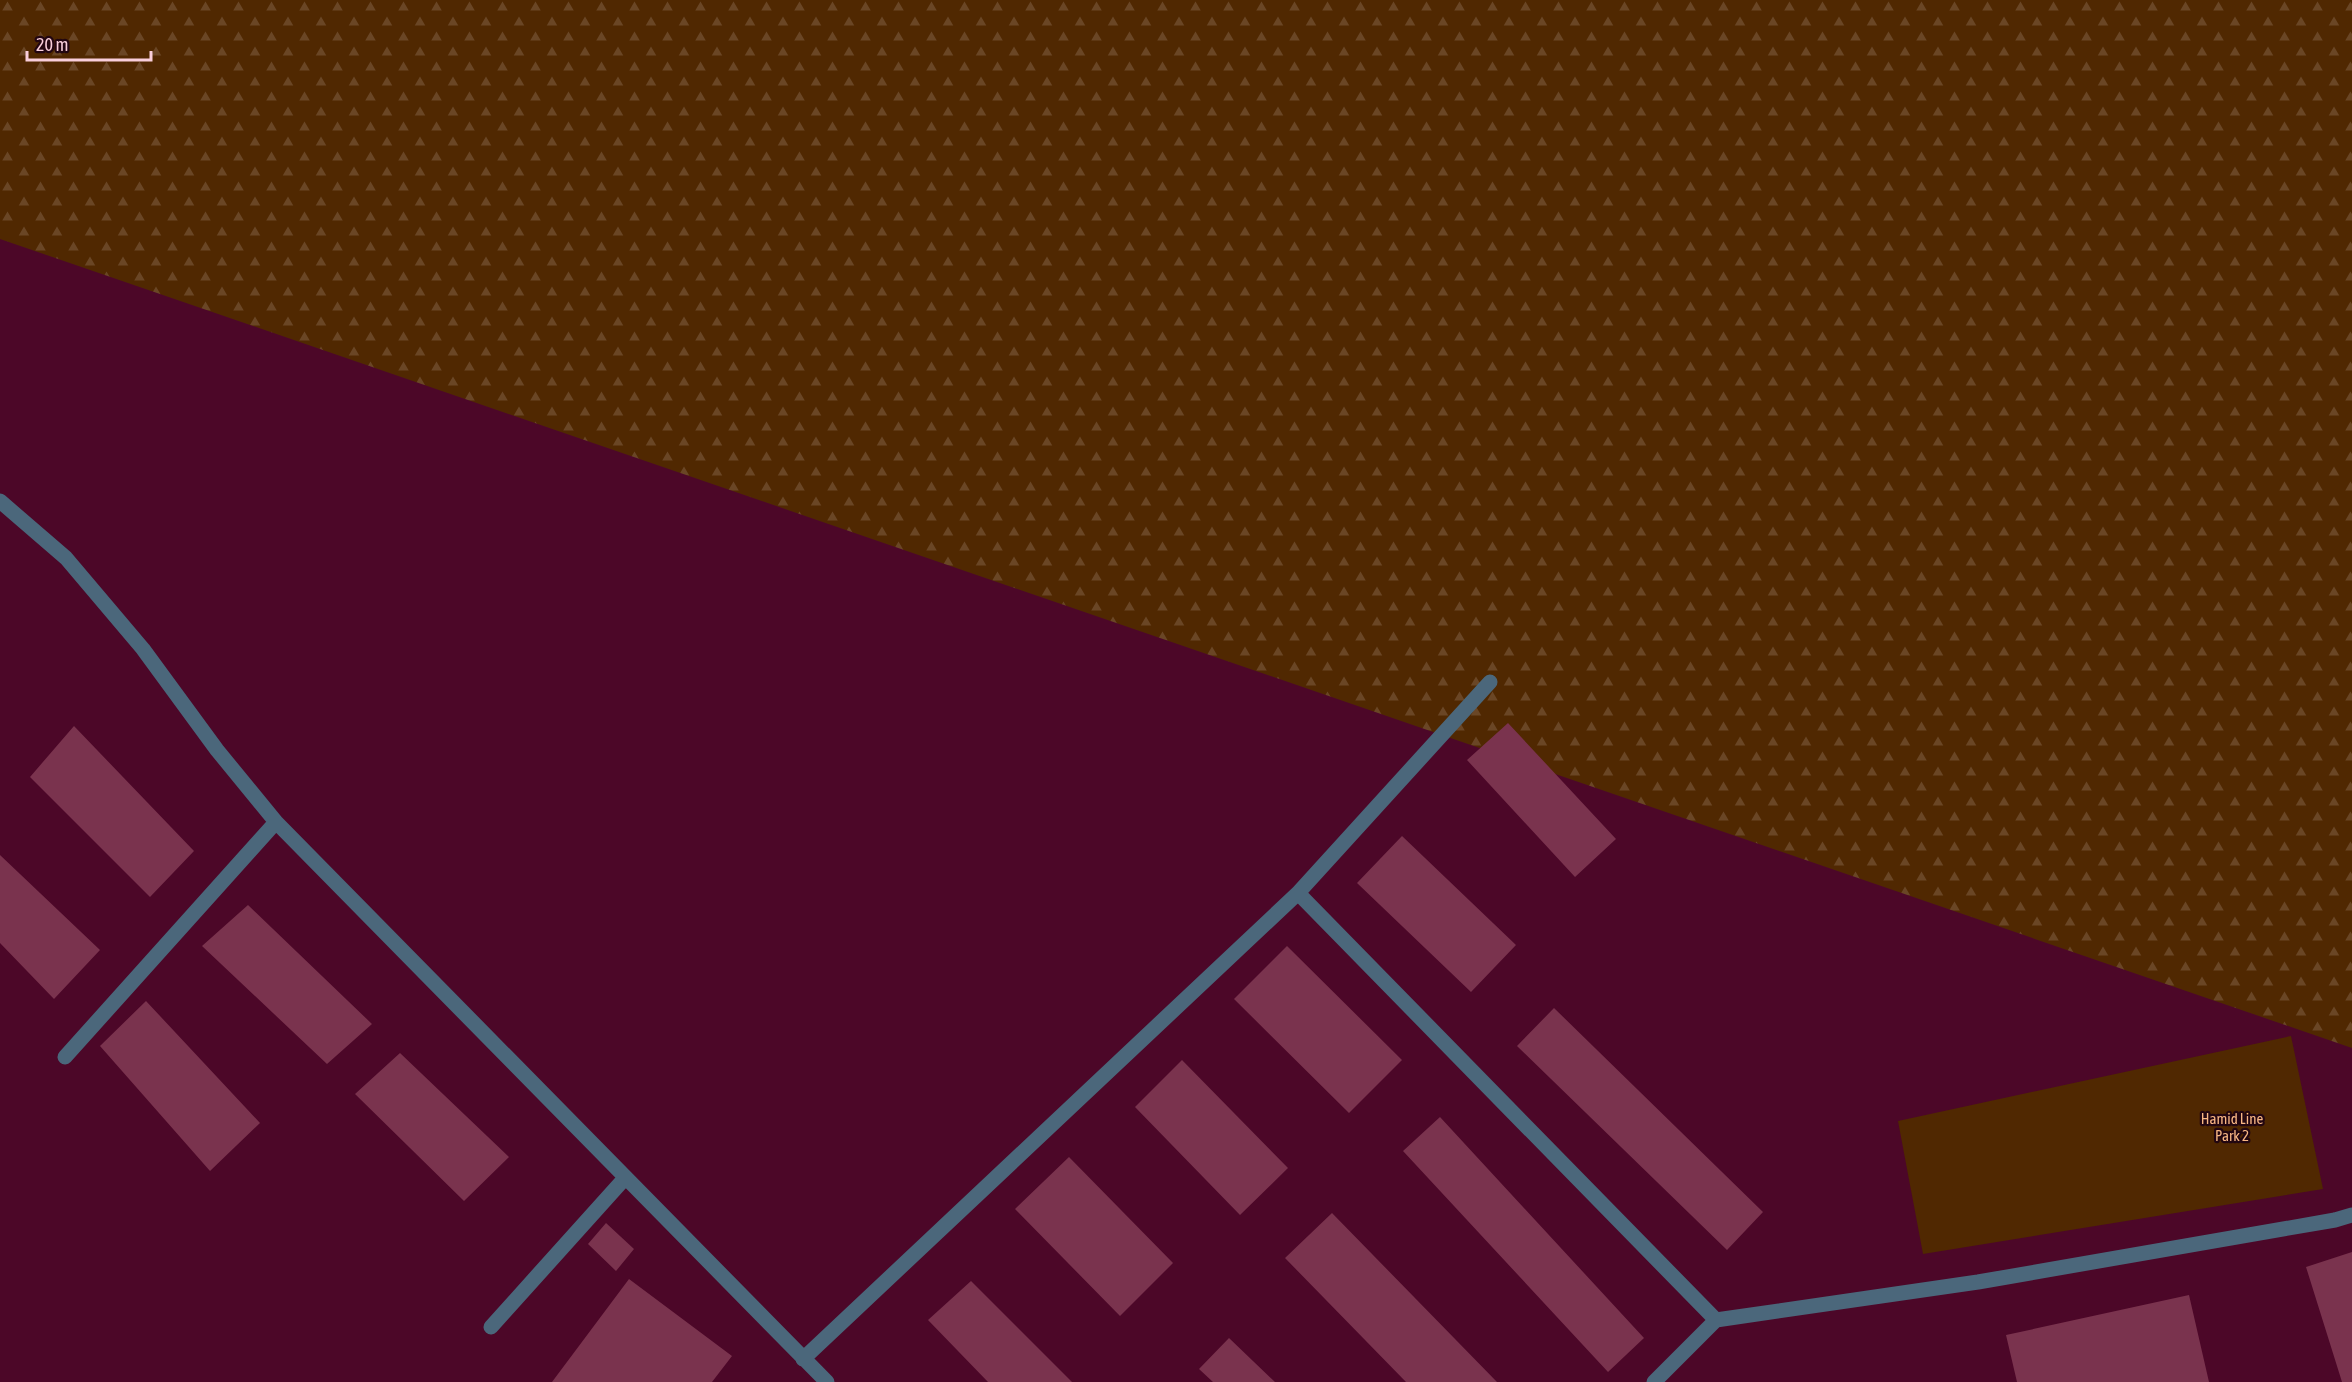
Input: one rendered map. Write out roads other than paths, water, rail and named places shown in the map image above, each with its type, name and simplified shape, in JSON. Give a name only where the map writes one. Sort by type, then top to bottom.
[{"type":"street","points":[[0,501],[66,558],[143,649],[217,750],[276,822],[827,1382]]},
{"type":"street","points":[[803,1359],[1298,893],[1490,682]]},
{"type":"street","points":[[65,1057],[276,822]]},
{"type":"street","points":[[1298,893],[1716,1320]]},
{"type":"street","points":[[491,1327],[625,1178]]},
{"type":"street","points":[[1654,1382],[1716,1320],[1978,1282],[2352,1215]]},
{"type":"park label","name":"Hamid Line Park 2","points":[[2232,1126]]}]
